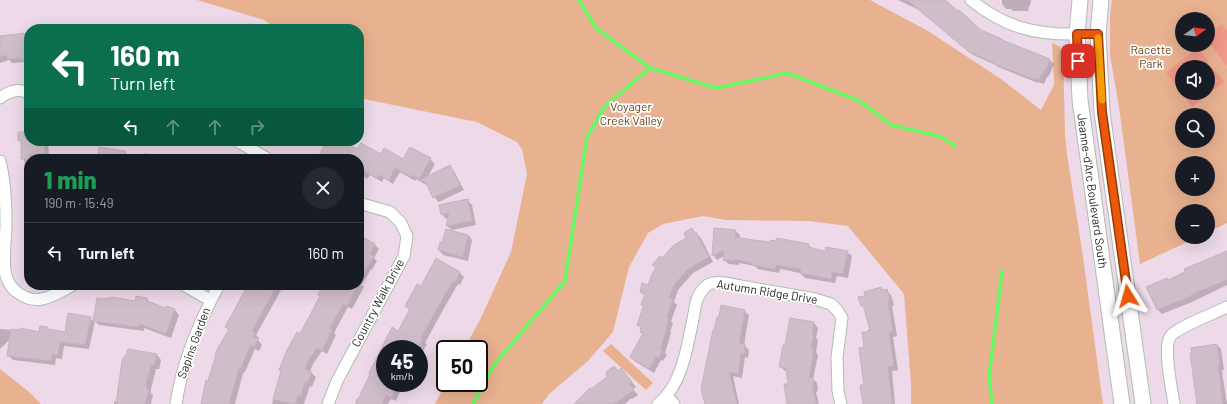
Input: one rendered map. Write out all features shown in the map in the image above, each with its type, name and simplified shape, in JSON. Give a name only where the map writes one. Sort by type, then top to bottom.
[{"type":"main road","name":"Jeanne-d'Arc Boulevard South","points":[[1080,0],[1077,34],[1080,100],[1122,404]]},
{"type":"main road","name":"Jeanne-d'Arc Boulevard South","points":[[1101,0],[1098,34],[1102,112],[1144,404]]},
{"type":"main road","points":[[1077,34],[1098,34]]},
{"type":"street","points":[[970,0],[992,16],[1032,32],[1077,34]]},
{"type":"street","points":[[0,98],[5,94],[17,90],[24,92]]},
{"type":"street","points":[[246,146],[259,154]]},
{"type":"street","points":[[0,161],[5,193],[6,213],[5,272],[13,289],[24,297],[35,300],[49,298],[64,290]]},
{"type":"street","name":"Country Walk Drive","points":[[328,404],[337,382],[404,256],[406,248],[407,236],[401,223],[390,212],[364,204]]},
{"type":"street","name":"Autumn Ridge Drive","points":[[658,404],[670,400],[685,358],[698,297],[704,287],[713,282],[724,282],[815,299],[831,304],[842,318],[837,357],[838,384],[841,404]]},
{"type":"street","points":[[193,290],[210,300]]},
{"type":"street","name":"Sapins Garden","points":[[176,404],[188,356],[202,318],[216,290]]},
{"type":"street","points":[[1174,404],[1166,347],[1170,336],[1180,329],[1227,307]]},
{"type":"green space","name":"Voyager Creek Valley","points":[[197,0],[870,0],[928,31],[1001,79],[1041,110],[1054,85],[1052,43],[1060,48],[1063,53],[1065,134],[1067,154],[1103,404],[911,404],[911,383],[904,294],[848,226],[809,221],[726,220],[703,216],[663,224],[648,233],[629,267],[613,332],[588,361],[549,394],[542,404],[435,404],[441,392],[488,392],[488,340],[469,340],[480,320],[511,252],[527,174],[522,149],[517,142],[477,122],[364,99],[364,24],[270,24],[264,20]]},
{"type":"green space","name":"Racette Park","points":[[1112,0],[1227,0],[1227,223],[1215,229],[1215,204],[1175,204],[1175,244],[1183,244],[1140,264],[1119,107],[1110,55],[1110,15]]},
{"type":"green space","points":[[611,344],[653,383],[646,390],[603,351]]},
{"type":"green space","points":[[0,369],[29,392],[41,404],[0,404]]},
{"type":"shaded area","points":[[1222,24],[1227,31],[1227,66],[1215,50],[1215,30]]},
{"type":"shaded area","points":[[1193,52],[1201,52],[1207,60],[1182,60]]},
{"type":"shaded area","points":[[1175,65],[1175,84],[1166,72]]},
{"type":"shaded area","points":[[1215,71],[1224,82],[1215,89]]},
{"type":"shaded area","points":[[1187,100],[1201,100],[1192,107]]},
{"type":"building","points":[[907,0],[945,0],[958,11],[959,10],[981,30],[1050,59],[1047,67],[1039,80],[1033,79],[969,52]]},
{"type":"building","points":[[24,33],[24,60],[21,60],[20,58],[7,59],[6,55],[0,57],[0,36]]},
{"type":"building","points":[[18,132],[24,132],[24,146],[44,146],[45,154],[24,154],[24,159],[21,159],[21,140],[18,141]]},
{"type":"building","points":[[364,145],[381,154],[384,148],[403,159],[410,147],[431,158],[419,179],[411,175],[411,177],[395,168],[389,180],[379,175],[377,178],[364,171],[364,154],[320,154],[324,146],[352,146],[357,149],[359,146],[364,146]]},
{"type":"building","points":[[99,147],[125,151],[125,154],[98,154]]},
{"type":"building","points":[[450,165],[460,185],[433,198],[426,183],[420,180]]},
{"type":"building","points":[[468,199],[472,221],[446,226],[449,213],[441,215],[439,205]]},
{"type":"building","points":[[692,228],[695,233],[696,232],[709,257],[688,269],[674,285],[669,298],[673,299],[667,317],[669,318],[667,328],[660,349],[663,350],[658,358],[656,356],[649,369],[630,357],[643,333],[640,332],[641,327],[637,325],[644,305],[641,305],[645,294],[640,292],[642,283],[648,285],[656,268],[652,265],[660,256],[662,258],[674,245],[686,238],[684,233]]},
{"type":"building","points":[[714,228],[736,230],[735,237],[770,242],[770,240],[776,241],[777,238],[809,244],[808,247],[825,251],[826,247],[848,251],[843,274],[832,272],[831,279],[800,273],[801,269],[776,265],[775,269],[752,265],[753,263],[735,259],[735,261],[723,260],[724,250],[712,256]]},
{"type":"building","points":[[446,229],[468,235],[463,257],[438,250]]},
{"type":"building","points":[[364,238],[375,244],[370,254],[374,256],[364,273]]},
{"type":"building","points":[[1227,251],[1227,280],[1157,310],[1146,287],[1167,278],[1168,280],[1185,272],[1184,269]]},
{"type":"building","points":[[436,258],[460,272],[439,305],[421,338],[422,340],[386,340],[392,327],[398,331],[410,309],[405,306],[417,284],[421,286]]},
{"type":"building","points":[[881,287],[882,290],[887,289],[890,301],[888,301],[893,332],[889,332],[894,366],[888,367],[892,404],[863,404],[860,385],[864,385],[859,348],[864,347],[862,332],[868,332],[868,330],[870,330],[863,305],[861,306],[858,297],[865,296],[864,292]]},
{"type":"building","points":[[245,290],[274,290],[252,331],[255,333],[253,337],[258,339],[254,347],[250,345],[241,368],[239,368],[229,404],[201,404],[206,380],[208,381],[215,355],[219,345],[229,329],[225,327]]},
{"type":"building","points":[[320,290],[355,290],[347,306],[343,304],[330,328],[332,330],[322,350],[317,348],[309,359],[305,369],[312,372],[307,383],[305,382],[301,396],[298,396],[296,404],[290,404],[273,399],[281,371],[279,370],[287,350],[297,332],[300,334],[320,296],[318,295]]},
{"type":"building","points":[[136,296],[147,298],[147,301],[166,308],[167,306],[175,309],[166,334],[140,324],[139,327],[93,321],[97,298],[106,299],[111,297],[135,301]]},
{"type":"building","points":[[721,305],[745,310],[739,343],[745,344],[744,354],[741,353],[738,374],[729,372],[737,404],[705,404],[701,389],[713,330],[717,317],[719,317]]},
{"type":"building","points":[[68,313],[91,317],[85,345],[60,342],[58,355],[52,354],[51,361],[7,356],[11,329],[19,330],[20,328],[39,332],[40,326],[65,332]]},
{"type":"building","points":[[790,318],[814,322],[812,334],[814,334],[811,349],[814,349],[809,378],[813,377],[814,387],[812,387],[816,404],[787,404],[784,384],[788,384],[786,368],[779,367]]},
{"type":"building","points":[[1217,344],[1223,404],[1197,404],[1190,353],[1192,353],[1191,348]]},
{"type":"building","points":[[128,349],[157,354],[154,365],[151,365],[146,384],[147,389],[149,389],[145,404],[116,404],[122,361]]},
{"type":"building","points":[[376,359],[376,392],[394,392],[391,398],[386,395],[382,404],[356,404],[370,374],[369,373]]},
{"type":"building","points":[[614,366],[618,371],[621,368],[632,382],[629,384],[634,390],[614,404],[574,404],[590,388],[591,389],[607,377],[606,372]]},
{"type":"waterway","points":[[579,0],[596,28],[650,68],[716,88],[787,73],[860,101],[891,125],[939,136],[955,146]]},
{"type":"waterway","points":[[473,404],[494,365],[565,281],[587,137],[605,106],[650,68]]},
{"type":"waterway","points":[[992,404],[989,377],[1002,271]]},
{"type":"slow traffic","points":[[1098,38],[1102,100]]},
{"type":"route","points":[[1078,61],[1077,34],[1098,34],[1102,112],[1128,296]]}]
